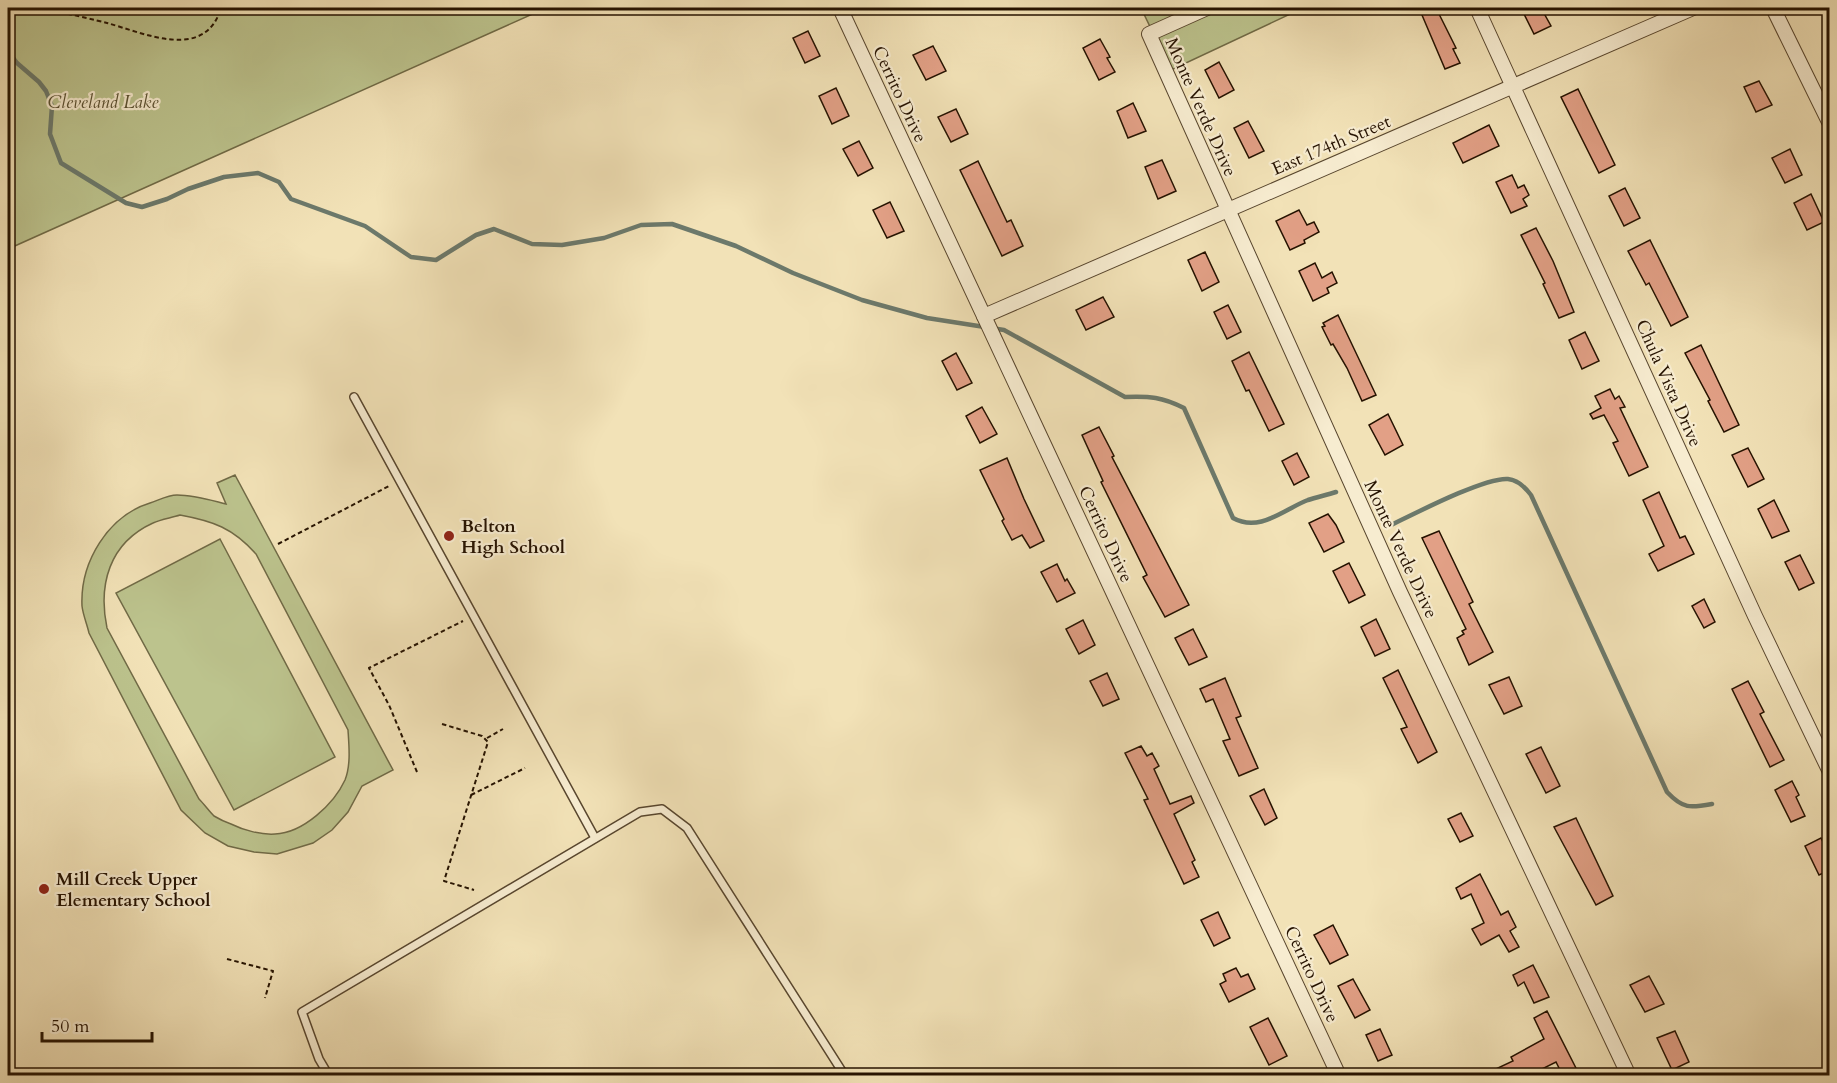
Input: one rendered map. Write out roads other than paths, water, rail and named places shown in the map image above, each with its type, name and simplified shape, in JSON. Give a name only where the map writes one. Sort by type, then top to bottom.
[{"type":"street","name":"Cerrito Drive","points":[[840,8],[1339,1076]]},
{"type":"street","name":"Monte Verde Drive","points":[[1207,8],[1149,34],[1400,592],[1629,1076]]},
{"type":"street","name":"Chula Vista Drive","points":[[1478,8],[1755,616],[1830,772]]},
{"type":"street","name":"East 174th Street","points":[[984,316],[1693,8]]},
{"type":"street","points":[[1773,8],[1830,124]]},
{"type":"lane","points":[[354,397],[595,838]]},
{"type":"lane","points":[[329,1076],[319,1059],[302,1012],[640,812],[662,809],[687,828],[845,1076]]},
{"type":"waterway","points":[[8,51],[46,91],[52,106],[50,134],[61,163],[126,203],[142,207],[224,177],[258,173],[279,182],[291,199],[365,226],[411,257],[436,260],[476,235],[494,229],[532,244],[562,245],[604,238],[641,225],[672,224],[736,246],[793,273],[862,300],[927,318],[1004,330],[1125,397],[1156,398],[1184,408],[1233,518],[1243,522],[1262,521],[1308,500],[1336,492]]},
{"type":"waterway","points":[[1389,526],[1449,497],[1483,484],[1508,479],[1524,487],[1531,495],[1667,792],[1678,802],[1687,806],[1712,804]]},
{"type":"waterway","points":[[8,1066],[26,1076]]},
{"type":"place","name":"Belton High School","points":[[449,536]]},
{"type":"place","name":"Mill Creek Upper Elementary School","points":[[44,889]]},
{"type":"park label","name":"Cleveland Lake","points":[[103,102]]}]
